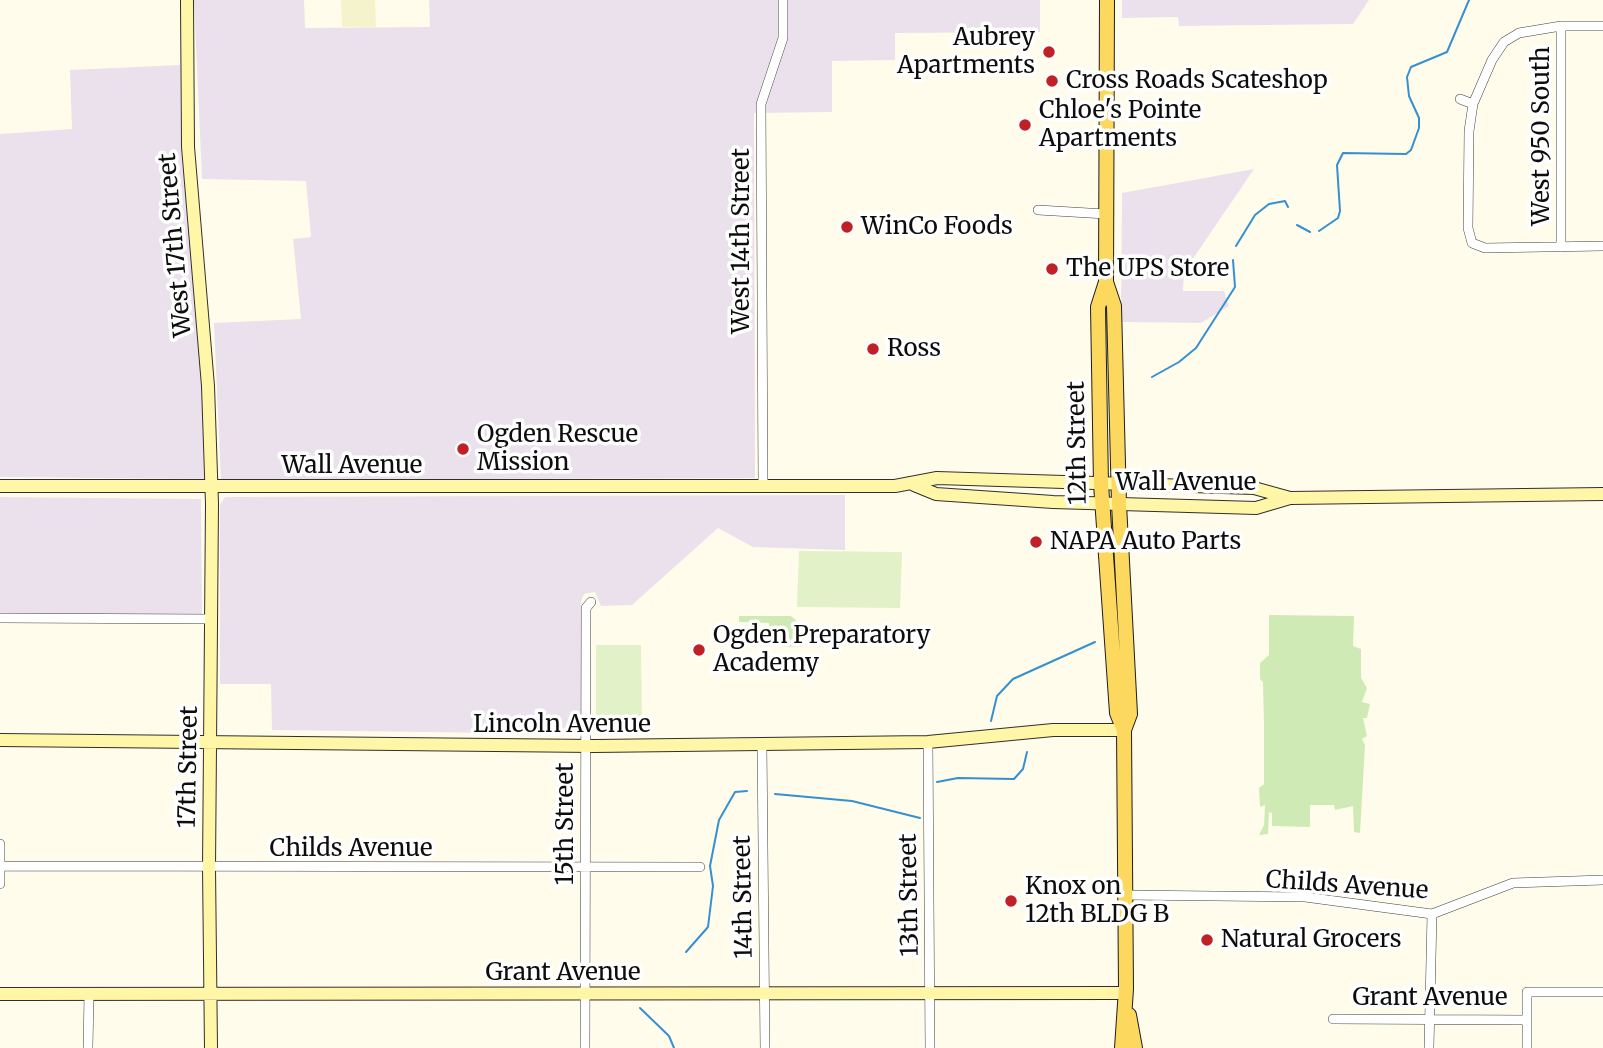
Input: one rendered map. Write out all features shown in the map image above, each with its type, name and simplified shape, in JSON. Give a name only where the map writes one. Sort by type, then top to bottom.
[{"type":"main road","name":"12th Street","points":[[1107,0],[1106,282],[1098,307],[1101,504],[1117,713],[1124,730]]},
{"type":"main road","name":"12th Street","points":[[1106,282],[1114,306],[1119,504],[1130,714],[1124,730],[1126,993],[1122,1048]]},
{"type":"main road","name":"12th Street","points":[[1126,993],[1135,1048]]},
{"type":"street","name":"West 17th Street","points":[[187,0],[188,147],[208,386],[210,487]]},
{"type":"street","name":"West 14th Street","points":[[763,485],[761,104],[783,38],[783,0]]},
{"type":"street","points":[[1603,26],[1561,26],[1519,33],[1504,42],[1472,104],[1469,131],[1468,228],[1472,243],[1485,248],[1603,246]]},
{"type":"street","name":"West 950 South","points":[[1561,26],[1561,247]]},
{"type":"street","points":[[1460,99],[1472,104]]},
{"type":"street","points":[[1038,210],[1107,214]]},
{"type":"street","name":"Wall Avenue","points":[[0,486],[914,485],[937,478],[1254,488],[1290,498]]},
{"type":"street","name":"Wall Avenue","points":[[914,485],[936,494],[1101,504],[1256,508],[1290,498],[1603,494]]},
{"type":"street","name":"17th Street","points":[[210,487],[211,1048]]},
{"type":"street","name":"15th Street","points":[[585,1048],[586,608],[591,602]]},
{"type":"street","points":[[0,618],[212,619]]},
{"type":"street","name":"Lincoln Avenue","points":[[0,740],[585,746],[762,745],[928,742],[1052,730],[1124,730]]},
{"type":"street","name":"13th Street","points":[[928,742],[930,1048]]},
{"type":"street","name":"14th Street","points":[[762,745],[765,1048]]},
{"type":"street","points":[[0,844],[0,884]]},
{"type":"street","name":"Childs Avenue","points":[[1,866],[700,867]]},
{"type":"street","name":"Childs Avenue","points":[[1125,895],[1305,897],[1432,914],[1513,883],[1603,880]]},
{"type":"street","points":[[1429,1048],[1429,1019],[1432,1010],[1432,914]]},
{"type":"street","name":"Grant Avenue","points":[[1333,1018],[1527,1020],[1527,992],[1603,992]]},
{"type":"street","name":"Grant Avenue","points":[[0,994],[1126,993]]},
{"type":"street","points":[[88,1048],[89,994]]},
{"type":"street","points":[[1527,1020],[1527,1048]]},
{"type":"shaded area","points":[[194,0],[304,0],[305,28],[430,27],[429,0],[1040,0],[1040,32],[895,33],[895,60],[832,61],[832,112],[754,113],[755,478],[221,480],[214,323],[301,319],[293,239],[311,237],[306,181],[202,179]]},
{"type":"shaded area","points":[[341,0],[375,0],[376,27],[342,27]]},
{"type":"shaded area","points":[[1122,0],[1369,0],[1353,24],[1179,26],[1178,17],[1122,18]]},
{"type":"shaded area","points":[[180,65],[181,149],[202,377],[204,479],[0,477],[0,134],[72,129],[70,70]]},
{"type":"shaded area","points":[[1254,169],[1184,272],[1183,291],[1224,291],[1229,306],[1201,323],[1121,322],[1122,193]]},
{"type":"shaded area","points":[[845,495],[845,550],[753,547],[718,528],[632,605],[601,606],[595,592],[584,594],[581,601],[582,722],[580,729],[574,734],[272,730],[271,684],[220,684],[220,505],[225,497]]},
{"type":"shaded area","points":[[0,497],[201,499],[202,614],[0,614]]},
{"type":"green space","points":[[799,551],[902,552],[900,608],[797,607]]},
{"type":"green space","points":[[1269,615],[1354,616],[1353,646],[1361,649],[1361,678],[1367,688],[1362,702],[1370,704],[1367,718],[1363,718],[1367,736],[1362,739],[1365,745],[1360,833],[1354,832],[1353,806],[1335,810],[1334,805],[1310,805],[1310,827],[1272,826],[1272,813],[1269,812],[1268,834],[1259,835],[1264,825],[1265,805],[1260,807],[1259,788],[1264,784],[1263,682],[1260,679],[1260,663],[1269,655]]},
{"type":"green space","points":[[739,616],[791,616],[800,624],[801,647],[771,646],[769,623],[739,622]]},
{"type":"green space","points":[[596,645],[641,645],[642,727],[596,727]]},
{"type":"waterway","points":[[1319,231],[1338,218],[1340,211],[1337,165],[1343,153],[1406,154],[1411,150],[1419,128],[1419,118],[1409,96],[1407,77],[1411,67],[1447,52],[1469,0]]},
{"type":"waterway","points":[[1236,246],[1255,215],[1269,204],[1285,201],[1288,207]]},
{"type":"waterway","points":[[1297,225],[1310,232]]},
{"type":"waterway","points":[[1152,377],[1179,362],[1196,348],[1235,287],[1233,260]]},
{"type":"waterway","points":[[991,721],[997,696],[1013,679],[1095,642]]},
{"type":"waterway","points":[[937,782],[958,778],[1014,779],[1023,769],[1027,752]]},
{"type":"waterway","points":[[686,952],[708,927],[713,886],[710,866],[719,820],[735,792],[747,791]]},
{"type":"waterway","points":[[775,794],[852,801],[920,818]]},
{"type":"waterway","points":[[640,1008],[669,1036],[674,1048]]},
{"type":"place","name":"Aubrey Apartments","points":[[1049,52]]},
{"type":"place","name":"Cross Roads Scateshop","points":[[1052,81]]},
{"type":"place","name":"Chloe's Pointe Apartments","points":[[1025,125]]},
{"type":"place","name":"WinCo Foods","points":[[847,227]]},
{"type":"place","name":"The UPS Store","points":[[1052,269]]},
{"type":"place","name":"Ross","points":[[873,349]]},
{"type":"place","name":"Ogden Rescue Mission","points":[[463,449]]},
{"type":"place","name":"NAPA Auto Parts","points":[[1036,542]]},
{"type":"place","name":"Ogden Preparatory Academy","points":[[699,650]]},
{"type":"place","name":"Knox on 12th BLDG B","points":[[1011,901]]},
{"type":"place","name":"Natural Grocers","points":[[1207,940]]}]
